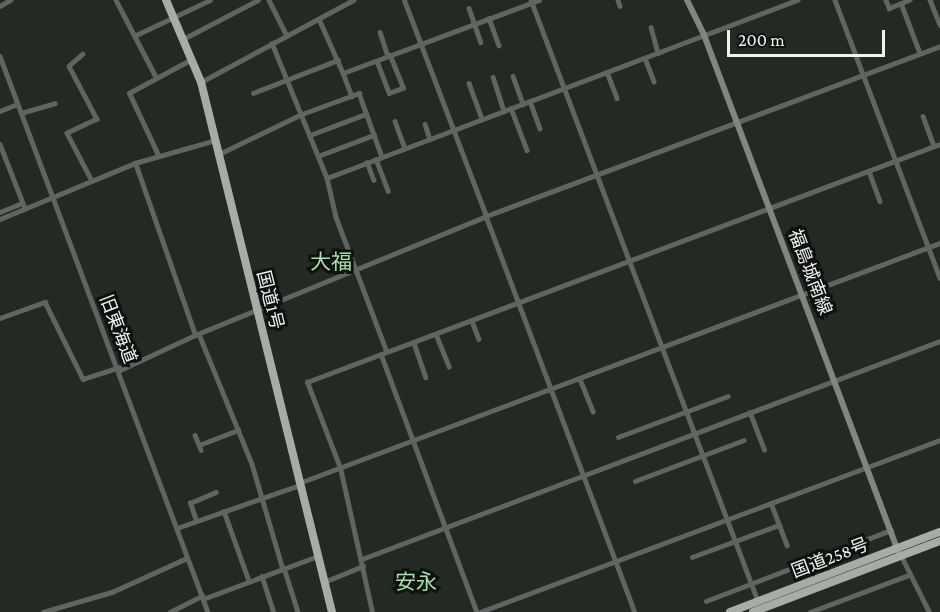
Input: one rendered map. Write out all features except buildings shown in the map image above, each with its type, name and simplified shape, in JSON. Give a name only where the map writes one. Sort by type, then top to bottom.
[{"type":"highway","name":"国道1号","points":[[166,0],[201,82],[332,612]]},
{"type":"highway","name":"国道258号","points":[[753,612],[897,548],[940,532]]},
{"type":"highway","name":"国道258号","points":[[730,612],[761,607],[940,541]]},
{"type":"main road","name":"福島城南線","points":[[687,0],[704,35],[901,556]]},
{"type":"street","points":[[0,6],[10,0]]},
{"type":"street","points":[[116,0],[156,77]]},
{"type":"street","points":[[134,36],[210,0]]},
{"type":"street","points":[[184,38],[258,0]]},
{"type":"street","points":[[269,0],[287,36]]},
{"type":"street","points":[[201,82],[353,0]]},
{"type":"street","points":[[404,0],[635,612]]},
{"type":"street","points":[[513,0],[514,9]]},
{"type":"street","points":[[343,73],[539,0]]},
{"type":"street","points":[[618,0],[620,6]]},
{"type":"street","points":[[327,178],[797,0]]},
{"type":"street","points":[[835,0],[940,278]]},
{"type":"street","points":[[886,0],[889,8],[909,0]]},
{"type":"street","points":[[930,0],[940,25]]},
{"type":"street","points":[[532,1],[761,607]]},
{"type":"street","points":[[901,3],[920,53]]},
{"type":"street","points":[[469,8],[481,42]]},
{"type":"street","points":[[489,18],[499,45]]},
{"type":"street","points":[[319,19],[352,96]]},
{"type":"street","points":[[651,27],[658,53]]},
{"type":"street","points":[[377,61],[389,93],[403,88],[380,32]]},
{"type":"street","points":[[273,43],[327,178],[336,217],[387,352]]},
{"type":"street","points":[[0,311],[1,318],[45,302],[83,379],[119,368],[356,267],[486,216],[940,46]]},
{"type":"street","points":[[83,54],[69,66],[97,119],[67,133],[91,179]]},
{"type":"street","name":"旧東海道","points":[[0,56],[119,368],[208,612]]},
{"type":"street","points":[[645,58],[654,81]]},
{"type":"street","points":[[158,155],[129,93],[192,59]]},
{"type":"street","points":[[253,93],[338,60]]},
{"type":"street","points":[[607,72],[617,98]]},
{"type":"street","points":[[513,76],[523,104]]},
{"type":"street","points":[[493,77],[504,111]]},
{"type":"street","points":[[469,83],[482,119]]},
{"type":"street","points":[[219,154],[302,114],[358,93],[374,135],[388,191]]},
{"type":"street","points":[[530,101],[540,128]]},
{"type":"street","points":[[21,113],[54,103]]},
{"type":"street","points":[[0,111],[17,104]]},
{"type":"street","points":[[511,108],[527,150]]},
{"type":"street","points":[[310,135],[366,114]]},
{"type":"street","points":[[923,116],[934,146]]},
{"type":"street","points":[[395,121],[405,148]]},
{"type":"street","points":[[425,124],[430,139]]},
{"type":"street","points":[[318,156],[374,135]]},
{"type":"street","points":[[0,212],[53,198],[91,179],[158,155],[216,140]]},
{"type":"street","points":[[0,144],[3,159],[23,206]]},
{"type":"street","points":[[372,612],[340,468],[307,382],[940,144]]},
{"type":"street","points":[[367,162],[374,180]]},
{"type":"street","points":[[135,163],[197,334],[238,430],[263,498],[298,612]]},
{"type":"street","points":[[869,171],[880,201]]},
{"type":"street","points":[[0,219],[23,206]]},
{"type":"street","points":[[177,528],[263,498],[940,243]]},
{"type":"street","points":[[472,321],[479,339]]},
{"type":"street","points":[[436,334],[449,367]]},
{"type":"street","points":[[362,559],[940,341]]},
{"type":"street","points":[[414,343],[426,377]]},
{"type":"street","points":[[381,354],[412,442],[479,612],[940,440]]},
{"type":"street","points":[[580,379],[592,412]]},
{"type":"street","points":[[618,437],[728,396]]},
{"type":"street","points":[[750,412],[764,449]]},
{"type":"street","points":[[195,435],[200,447],[238,430]]},
{"type":"street","points":[[635,481],[744,440]]},
{"type":"street","points":[[196,521],[190,503],[216,492]]},
{"type":"street","points":[[771,503],[787,545]]},
{"type":"street","points":[[224,511],[249,581]]},
{"type":"street","points":[[692,557],[779,525]]},
{"type":"street","points":[[706,600],[891,530]]},
{"type":"street","points":[[170,612],[318,556]]},
{"type":"street","points":[[901,556],[929,612]]},
{"type":"street","points":[[47,612],[112,592],[187,558]]},
{"type":"street","points":[[324,582],[363,566]]},
{"type":"street","points":[[810,612],[909,575]]},
{"type":"street","points":[[261,576],[274,612]]},
{"type":"district","name":"大福","points":[[331,262]]},
{"type":"district","name":"安永","points":[[416,582]]}]
